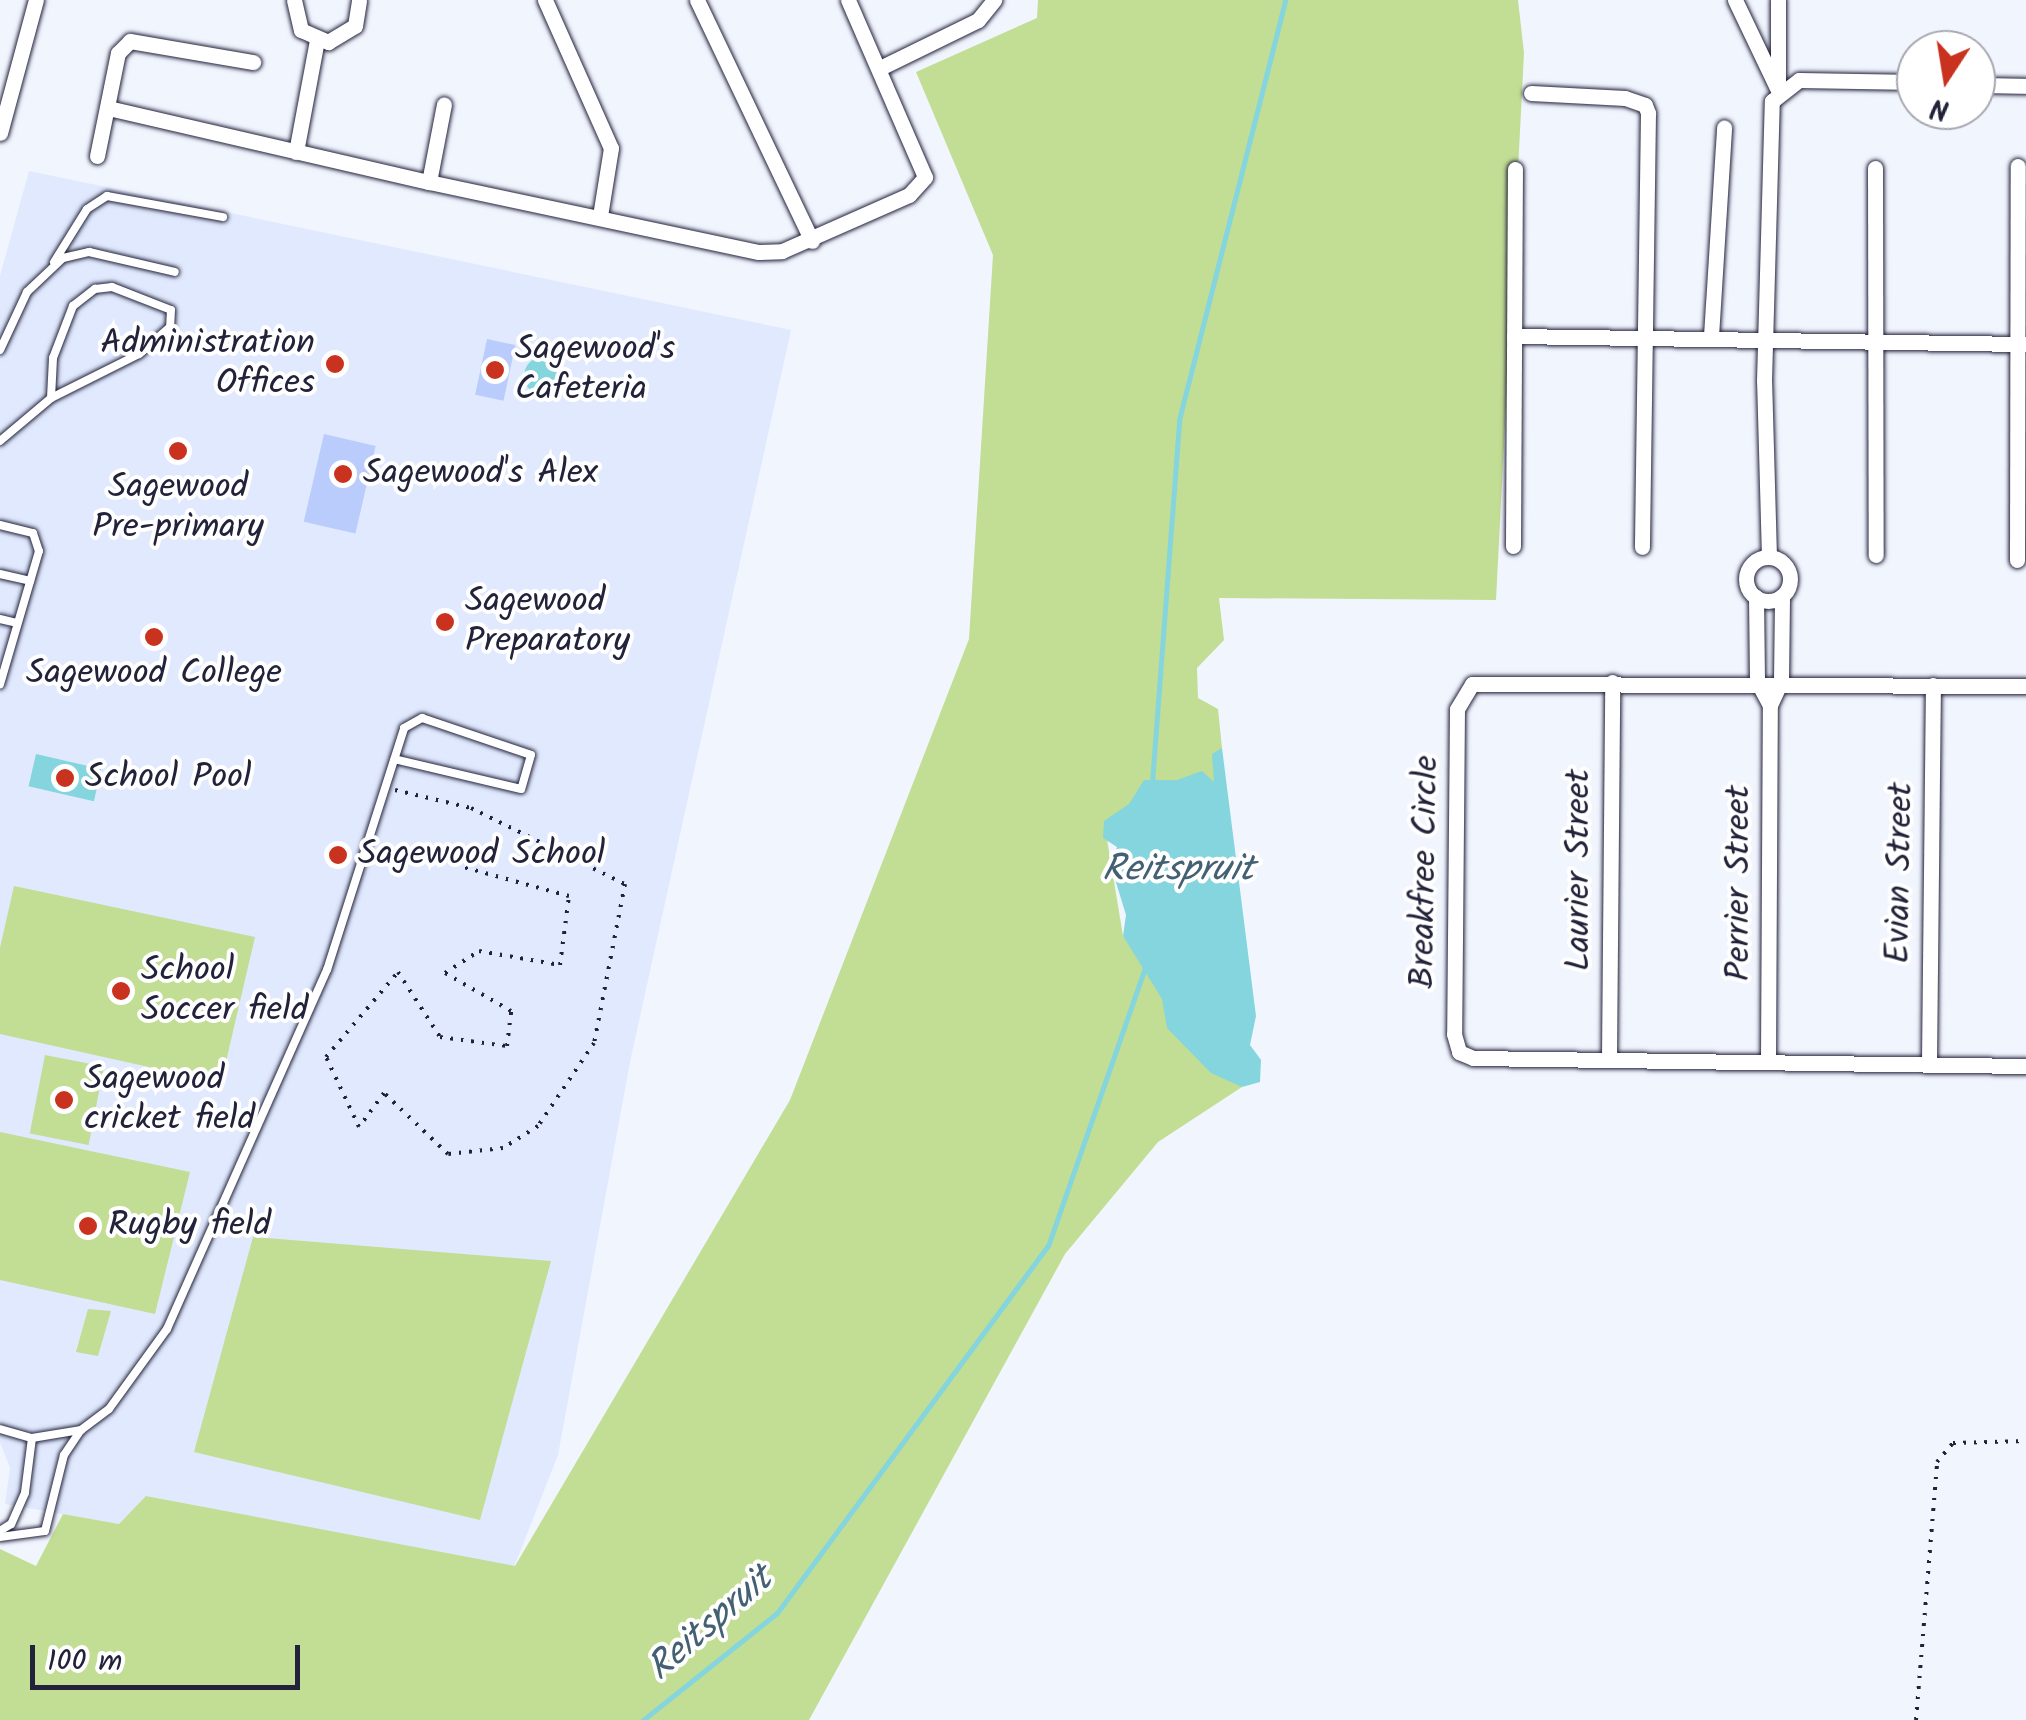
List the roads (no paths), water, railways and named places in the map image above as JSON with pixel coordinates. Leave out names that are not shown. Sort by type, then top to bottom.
[{"type":"street","points":[[0,133],[36,0]]},
{"type":"street","points":[[294,0],[296,22],[317,40]]},
{"type":"street","points":[[317,40],[348,34],[359,16],[359,0]]},
{"type":"street","points":[[545,0],[611,148],[600,216]]},
{"type":"street","points":[[697,0],[812,241]]},
{"type":"street","points":[[108,108],[759,252],[812,241],[920,189],[926,177],[882,67],[848,0]]},
{"type":"street","points":[[882,67],[978,20],[994,0]]},
{"type":"street","points":[[1735,0],[1778,90]]},
{"type":"street","points":[[1768,557],[1765,338],[1770,120],[1778,90],[1778,0]]},
{"type":"street","points":[[296,152],[317,40]]},
{"type":"street","points":[[98,156],[118,53],[130,41],[253,62]]},
{"type":"street","points":[[1778,90],[1799,80],[1896,81]]},
{"type":"street","points":[[1996,85],[2026,86]]},
{"type":"street","points":[[1531,93],[1645,105],[1642,547]]},
{"type":"street","points":[[430,182],[444,104]]},
{"type":"street","points":[[1710,336],[1724,127]]},
{"type":"street","points":[[2016,560],[2021,343],[2018,166]]},
{"type":"street","points":[[1875,168],[1872,339],[1876,555]]},
{"type":"street","points":[[1513,546],[1515,169]]},
{"type":"street","points":[[1514,336],[2021,343]]},
{"type":"street","points":[[1768,557],[1788,569],[1790,584],[1782,596],[1756,597],[1748,572],[1768,557]]},
{"type":"street","name":"Perrier Street","points":[[1768,1061],[1770,705],[1780,681],[1782,596]]},
{"type":"street","name":"Perrier Street","points":[[1756,597],[1757,681],[1770,705]]},
{"type":"street","name":"Breakfree Circle","points":[[2026,686],[1484,681],[1462,692],[1454,1034],[1459,1052],[1473,1058],[2026,1066]]},
{"type":"street","name":"Laurier Street","points":[[1609,1057],[1612,682]]},
{"type":"street","name":"Evian Street","points":[[1929,1062],[1932,685]]},
{"type":"lane","points":[[0,350],[27,292],[54,262],[87,209],[107,196],[223,218]]},
{"type":"lane","points":[[54,262],[89,252],[175,272]]},
{"type":"lane","points":[[0,441],[51,398],[139,354],[170,328],[171,310],[127,291],[95,290],[67,316],[54,358],[51,398]]},
{"type":"lane","points":[[0,525],[39,540],[0,684]]},
{"type":"lane","points":[[0,574],[30,581]]},
{"type":"lane","points":[[0,619],[17,623]]},
{"type":"lane","points":[[0,1534],[44,1530],[64,1455],[81,1430],[109,1410],[166,1329],[327,970],[386,788],[394,759],[404,728],[422,718],[531,754],[521,789],[394,759]]},
{"type":"lane","points":[[0,1429],[32,1438],[81,1430]]},
{"type":"lane","points":[[0,1534],[11,1524],[24,1493],[32,1438]]},
{"type":"water","points":[[543,357],[556,363],[562,376],[556,389],[543,395],[530,389],[524,376],[530,363]]},
{"type":"water","name":"Reitspruit","points":[[1222,748],[1256,1016],[1250,1045],[1261,1060],[1260,1082],[1242,1087],[1211,1073],[1167,1028],[1162,999],[1123,936],[1126,915],[1111,866],[1117,847],[1103,838],[1104,821],[1129,804],[1144,780],[1177,780],[1202,771],[1214,782],[1212,754]]},
{"type":"water","name":"School Pool","points":[[36,754],[101,769],[94,801],[29,786]]},
{"type":"waterway","name":"Reitspruit","points":[[1152,782],[1179,420],[1285,0]]},
{"type":"waterway","name":"Reitspruit","points":[[643,1720],[777,1613],[1048,1246],[1146,965]]},
{"type":"place","name":"Administration Offices","points":[[335,364]]},
{"type":"place","name":"Sagewood's Cafeteria","points":[[495,370]]},
{"type":"place","name":"Sagewood Pre-primary","points":[[178,451]]},
{"type":"place","name":"Sagewood's Alex","points":[[343,474]]},
{"type":"place","name":"Sagewood Preparatory","points":[[445,622]]},
{"type":"place","name":"Sagewood College","points":[[154,637]]},
{"type":"place","name":"School Pool","points":[[65,778]]},
{"type":"place","name":"Sagewood School","points":[[338,855]]},
{"type":"place","name":"School Soccer field","points":[[121,991]]},
{"type":"place","name":"Sagewood cricket field","points":[[64,1100]]},
{"type":"place","name":"Rugby field","points":[[88,1226]]}]
